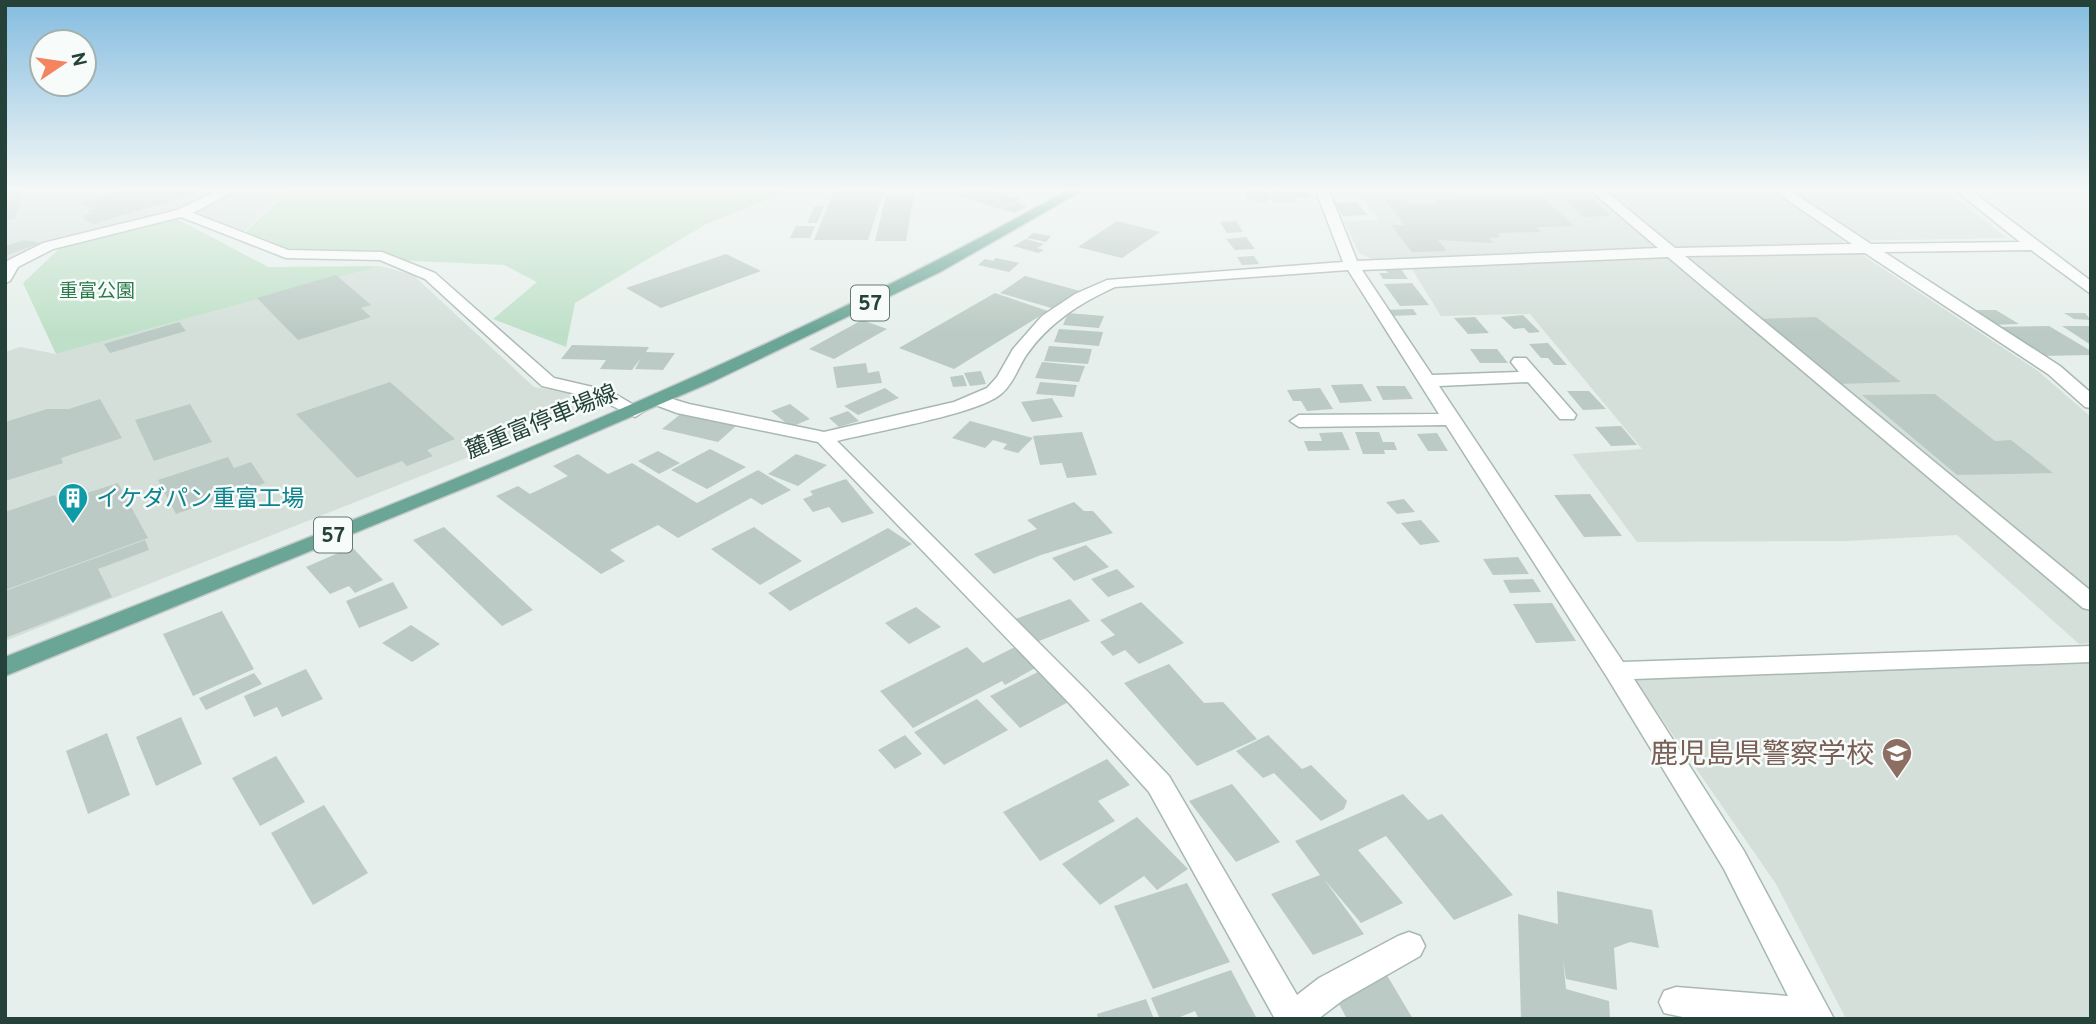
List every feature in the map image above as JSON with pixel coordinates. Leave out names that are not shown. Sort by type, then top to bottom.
[{"type":"main road","name":"麓重富停車場線","points":[[5,667],[635,411],[840,318],[947,264],[995,236]]},
{"type":"street","points":[[5,278],[12,264],[48,246],[89,236]]},
{"type":"street","points":[[240,236],[286,254],[382,256],[430,276],[548,382],[604,395],[635,411]]},
{"type":"street","points":[[1340,236],[1351,264],[1449,419],[1616,671],[1734,860],[1816,1016]]},
{"type":"street","points":[[1651,236],[2091,603]]},
{"type":"street","points":[[1848,236],[2054,370],[2091,403]]},
{"type":"street","points":[[2022,236],[2091,289]]},
{"type":"street","points":[[659,400],[684,409],[824,438],[960,406],[993,392],[1005,379],[1019,354],[1048,319],[1081,297],[1112,283],[1351,264],[1866,248],[2035,246]]},
{"type":"street","points":[[1425,381],[1525,370],[1567,415]]},
{"type":"street","points":[[1299,421],[1449,419]]},
{"type":"street","points":[[824,438],[1079,698],[1159,784],[1293,1018],[1331,989],[1409,946]]},
{"type":"street","points":[[1616,671],[2091,654]]},
{"type":"street","points":[[1676,1002],[1816,1016]]},
{"type":"shaded area","points":[[5,236],[79,236],[45,244],[5,263]]},
{"type":"shaded area","points":[[1351,236],[2004,236],[2007,238],[1841,241],[2038,371],[2091,417],[2091,643],[2079,644],[1957,535],[1846,541],[1637,542],[1572,454],[1642,449],[1530,314],[1441,316],[1405,258],[1372,259],[1359,253]]},
{"type":"shaded area","name":"イケダパン重富工場","points":[[381,266],[413,275],[534,387],[594,398],[590,409],[5,641],[5,352],[20,347],[56,354]]},
{"type":"shaded area","name":"鹿児島県警察学校","points":[[2091,661],[2091,1019],[1846,1019],[1776,884],[1632,676]]},
{"type":"green space","name":"重富公園","points":[[107,236],[209,236],[268,267],[381,266],[56,354],[23,283],[61,247]]},
{"type":"green space","points":[[241,236],[686,236],[575,303],[566,347],[493,319],[537,282],[504,265],[326,257],[239,238]]},
{"type":"building","points":[[791,236],[811,236],[810,238],[790,238]]},
{"type":"building","points":[[816,236],[869,236],[868,240],[814,240]]},
{"type":"building","points":[[876,236],[907,236],[906,241],[875,241]]},
{"type":"building","points":[[1030,236],[1051,236],[1046,242],[1027,238]]},
{"type":"building","points":[[1095,236],[1154,236],[1122,258],[1078,247]]},
{"type":"building","points":[[1399,236],[1501,237],[1489,238],[1493,243],[1438,240],[1447,251],[1412,252]]},
{"type":"building","points":[[1246,237],[1255,249],[1235,250],[1226,239]]},
{"type":"building","points":[[1026,239],[1044,244],[1037,248],[1044,250],[1038,253],[1013,246]]},
{"type":"building","points":[[25,240],[40,243],[5,256],[5,246]]},
{"type":"building","points":[[726,254],[761,271],[661,308],[626,288]]},
{"type":"building","points":[[1254,256],[1259,264],[1242,265],[1237,257]]},
{"type":"building","points":[[996,258],[1019,263],[1009,272],[978,265],[985,259],[993,261]]},
{"type":"building","points":[[1385,269],[1401,269],[1408,279],[1383,279],[1379,273],[1388,273]]},
{"type":"building","points":[[336,275],[371,305],[361,308],[371,317],[298,340],[257,298]]},
{"type":"building","points":[[1025,276],[1080,291],[1055,309],[1000,293]]},
{"type":"building","points":[[1412,283],[1429,305],[1400,306],[1384,284]]},
{"type":"building","points":[[995,293],[1048,311],[954,369],[899,348]]},
{"type":"building","points":[[1413,309],[1417,315],[1388,316],[1383,310]]},
{"type":"building","points":[[1968,310],[1996,310],[2019,324],[1990,325]]},
{"type":"building","points":[[1068,313],[1104,316],[1099,328],[1063,325]]},
{"type":"building","points":[[2064,313],[2085,313],[2091,320],[2074,319]]},
{"type":"building","points":[[1523,315],[1540,332],[1529,333],[1524,328],[1514,329],[1501,317]]},
{"type":"building","points":[[1475,317],[1489,333],[1468,334],[1454,318]]},
{"type":"building","points":[[1816,317],[1901,382],[1839,384],[1759,319]]},
{"type":"building","points":[[862,320],[887,329],[834,359],[809,349]]},
{"type":"building","points":[[179,322],[186,331],[110,353],[104,344]]},
{"type":"building","points":[[2049,326],[2091,351],[2091,355],[2039,356],[1994,327]]},
{"type":"building","points":[[2062,326],[2091,326],[2091,345]]},
{"type":"building","points":[[1059,329],[1103,332],[1099,346],[1054,342]]},
{"type":"building","points":[[1548,343],[1567,365],[1554,365],[1548,358],[1541,358],[1529,344]]},
{"type":"building","points":[[572,345],[649,347],[646,352],[675,353],[663,370],[635,369],[641,358],[632,370],[600,369],[606,360],[561,359]]},
{"type":"building","points":[[1049,346],[1092,349],[1088,364],[1044,361]]},
{"type":"building","points":[[1470,349],[1497,349],[1508,363],[1480,363]]},
{"type":"building","points":[[1042,362],[1085,366],[1079,382],[1035,378]]},
{"type":"building","points":[[866,363],[868,373],[879,371],[882,383],[837,388],[833,367]]},
{"type":"building","points":[[981,371],[986,384],[970,386],[964,373]]},
{"type":"building","points":[[963,375],[967,386],[953,387],[950,377]]},
{"type":"building","points":[[390,382],[455,439],[427,450],[433,456],[407,466],[402,461],[357,478],[296,414]]},
{"type":"building","points":[[1040,382],[1077,385],[1074,397],[1036,394]]},
{"type":"building","points":[[1362,384],[1372,401],[1340,403],[1331,385]]},
{"type":"building","points":[[1376,386],[1405,386],[1413,399],[1383,400]]},
{"type":"building","points":[[885,388],[899,398],[858,415],[844,406]]},
{"type":"building","points":[[1320,388],[1333,409],[1307,411],[1301,401],[1293,401],[1287,390]]},
{"type":"building","points":[[1567,391],[1589,391],[1606,409],[1583,410]]},
{"type":"building","points":[[1935,394],[1995,441],[2011,440],[2053,473],[1957,475],[1862,395]]},
{"type":"building","points":[[1052,398],[1063,417],[1032,422],[1021,402]]},
{"type":"building","name":"イケダパン重富工場","points":[[100,399],[122,438],[61,458],[63,463],[5,481],[5,422],[47,409],[69,409]]},
{"type":"building","points":[[190,404],[212,442],[154,461],[135,420]]},
{"type":"building","points":[[790,404],[810,419],[791,427],[771,411]]},
{"type":"building","points":[[848,411],[859,421],[839,427],[829,418]]},
{"type":"building","points":[[682,413],[736,426],[718,442],[662,429]]},
{"type":"building","points":[[970,421],[1033,438],[1018,453],[1003,449],[1007,444],[993,440],[985,448],[952,438]]},
{"type":"building","points":[[1621,426],[1637,445],[1611,446],[1595,427]]},
{"type":"building","points":[[1082,432],[1097,475],[1067,478],[1062,463],[1040,465],[1033,436]]},
{"type":"building","points":[[1342,432],[1350,450],[1308,451],[1304,441],[1322,441],[1319,433]]},
{"type":"building","points":[[1355,432],[1379,432],[1383,442],[1394,442],[1397,450],[1384,450],[1385,454],[1363,454]]},
{"type":"building","points":[[1437,433],[1448,451],[1428,451],[1417,434]]},
{"type":"building","points":[[710,449],[746,467],[707,489],[671,470]]},
{"type":"building","points":[[658,451],[680,463],[659,474],[638,461]]},
{"type":"building","points":[[578,454],[608,474],[632,463],[697,503],[758,470],[791,490],[762,505],[751,498],[678,538],[658,525],[610,550],[625,561],[601,574],[496,496],[518,486],[530,494],[568,476],[553,466]]},
{"type":"building","points":[[796,454],[827,465],[798,486],[768,474]]},
{"type":"building","points":[[228,457],[234,468],[251,462],[265,483],[176,514],[158,480]]},
{"type":"building","points":[[846,479],[874,513],[842,523],[829,507],[813,512],[803,499],[813,495],[810,491]]},
{"type":"building","name":"イケダパン重富工場","points":[[118,483],[148,538],[5,590],[5,512],[55,495],[59,502]]},
{"type":"building","points":[[1590,494],[1622,536],[1584,537],[1554,495]]},
{"type":"building","points":[[1404,499],[1415,512],[1397,514],[1386,502]]},
{"type":"building","points":[[1074,502],[1084,511],[1093,511],[1113,533],[1041,555],[994,574],[974,554],[1037,529],[1027,520]]},
{"type":"building","points":[[1421,520],[1440,542],[1420,545],[1401,523]]},
{"type":"building","points":[[444,527],[533,610],[502,626],[413,540]]},
{"type":"building","points":[[754,527],[802,561],[760,585],[711,549]]},
{"type":"building","points":[[888,528],[912,544],[790,611],[768,593]]},
{"type":"building","points":[[145,540],[149,550],[98,569],[112,597],[5,638],[5,591]]},
{"type":"building","points":[[1086,545],[1109,567],[1074,581],[1052,558]]},
{"type":"building","points":[[352,547],[383,580],[355,593],[349,586],[330,594],[306,567]]},
{"type":"building","points":[[1518,557],[1529,574],[1493,575],[1483,559]]},
{"type":"building","points":[[1117,569],[1135,587],[1108,597],[1091,579]]},
{"type":"building","points":[[1533,579],[1541,592],[1510,593],[1503,580]]},
{"type":"building","points":[[393,582],[408,608],[359,628],[346,601]]},
{"type":"building","points":[[1070,599],[1090,621],[1034,643],[1015,619]]},
{"type":"building","points":[[1141,602],[1184,643],[1139,664],[1125,650],[1113,656],[1100,642],[1115,635],[1100,620]]},
{"type":"building","points":[[1552,603],[1576,641],[1536,643],[1513,604]]},
{"type":"building","points":[[916,607],[941,627],[909,644],[885,623]]},
{"type":"building","points":[[222,611],[254,669],[193,696],[163,634]]},
{"type":"building","points":[[411,625],[440,644],[412,662],[382,643]]},
{"type":"building","points":[[967,647],[983,663],[1015,647],[1037,667],[1005,685],[1002,681],[913,728],[880,691]]},
{"type":"building","points":[[1169,664],[1204,703],[1223,702],[1257,739],[1197,766],[1124,683]]},
{"type":"building","points":[[306,669],[323,699],[282,717],[277,707],[254,717],[244,696]]},
{"type":"building","points":[[1040,671],[1072,700],[1020,728],[990,696]]},
{"type":"building","points":[[254,673],[262,684],[206,710],[199,698]]},
{"type":"building","points":[[977,699],[1008,730],[944,765],[914,732]]},
{"type":"building","points":[[181,717],[202,764],[156,786],[136,737]]},
{"type":"building","points":[[107,733],[130,795],[88,814],[66,751]]},
{"type":"building","points":[[905,735],[922,754],[895,769],[878,750]]},
{"type":"building","points":[[1268,735],[1302,769],[1311,765],[1347,801],[1344,809],[1321,821],[1274,773],[1263,778],[1236,751]]},
{"type":"building","points":[[276,756],[305,802],[260,826],[232,778]]},
{"type":"building","points":[[1107,759],[1130,785],[1098,801],[1115,821],[1040,861],[1003,812]]},
{"type":"building","points":[[1232,784],[1280,842],[1236,862],[1189,801]]},
{"type":"building","points":[[1403,794],[1428,820],[1442,814],[1513,895],[1454,920],[1386,836],[1358,850],[1403,903],[1361,923],[1324,879],[1364,934],[1313,955],[1271,894],[1320,875],[1295,841]]},
{"type":"building","points":[[324,805],[368,873],[313,905],[271,833]]},
{"type":"building","points":[[1137,817],[1188,869],[1157,890],[1144,876],[1100,905],[1062,864]]},
{"type":"building","points":[[1187,883],[1230,962],[1153,989],[1114,906]]},
{"type":"building","points":[[1557,891],[1652,910],[1659,948],[1630,942],[1614,948],[1617,990],[1566,979],[1563,960],[1566,989],[1609,1001],[1610,1019],[1521,1019],[1518,914],[1558,924]]},
{"type":"building","points":[[1231,970],[1257,1019],[1199,1019],[1195,1011],[1175,1019],[1160,1019],[1151,998]]},
{"type":"building","points":[[1385,972],[1413,1019],[1347,1019],[1331,989]]},
{"type":"building","points":[[1146,999],[1154,1019],[1098,1019],[1097,1014]]},
{"type":"place","name":"イケダパン重富工場","points":[[73,525]]},
{"type":"place","name":"鹿児島県警察学校","points":[[1897,780]]}]
